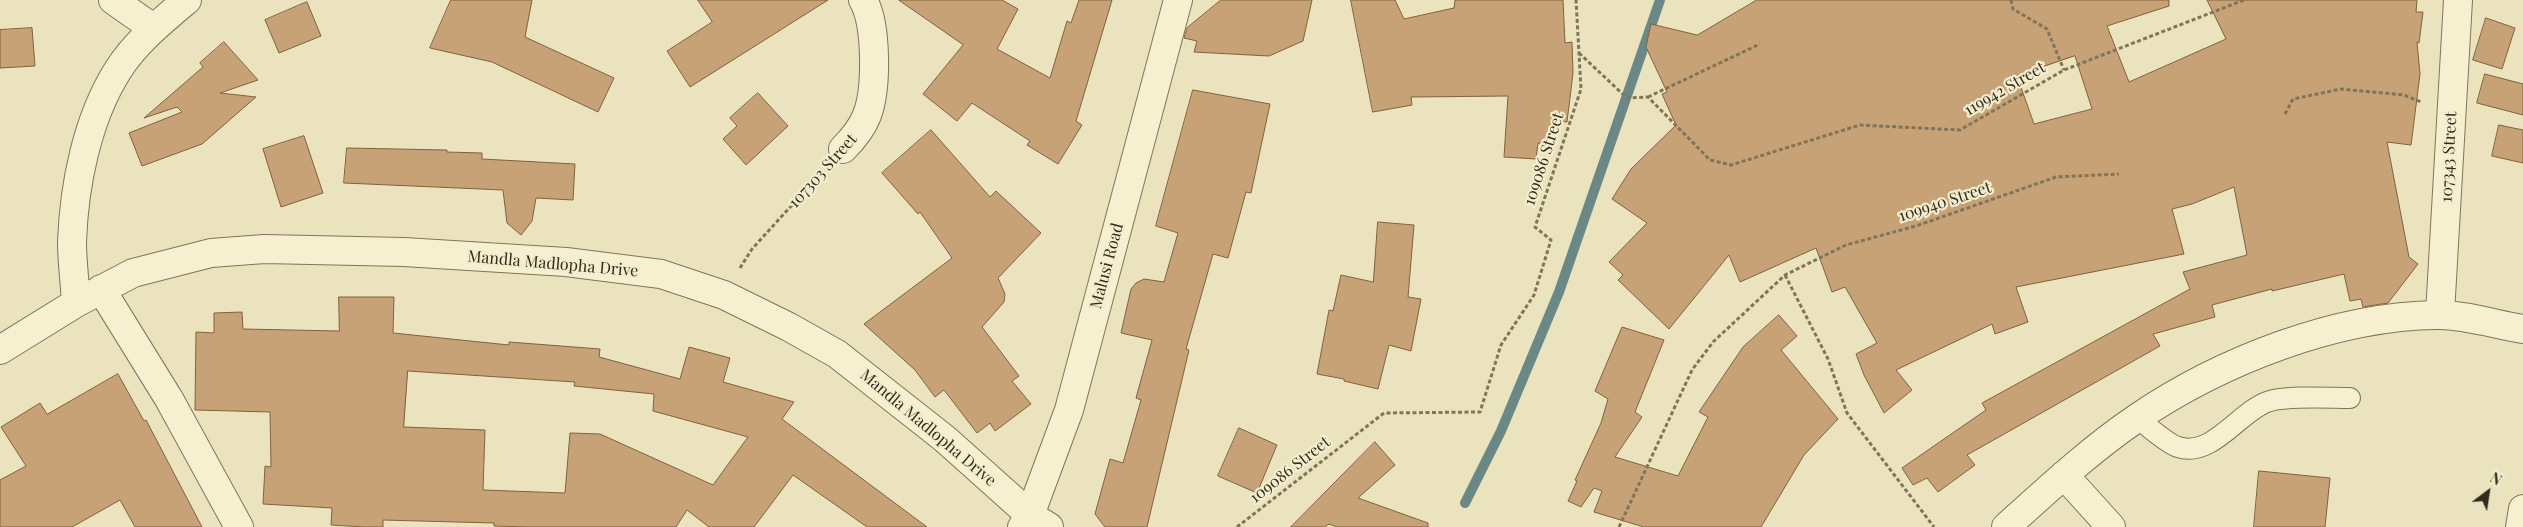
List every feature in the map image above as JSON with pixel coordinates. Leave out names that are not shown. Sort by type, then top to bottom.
[{"type":"street","points":[[113,0],[153,28]]},
{"type":"street","points":[[76,303],[72,242],[76,202],[94,121],[105,93],[119,69],[153,28],[188,0]]},
{"type":"street","name":"107303 Street","points":[[843,149],[863,124],[868,112],[872,83],[874,32],[863,0]]},
{"type":"street","name":"Malusi Road","points":[[1034,523],[1069,410],[1178,0]]},
{"type":"street","name":"107343 Street","points":[[2440,314],[2458,0]]},
{"type":"street","name":"Mandla Madlopha Drive","points":[[0,350],[76,303],[133,273],[211,253],[264,249],[404,252],[566,262],[661,274],[724,295],[789,327],[837,354],[945,439],[1034,523]]},
{"type":"street","points":[[101,289],[172,405],[239,527]]},
{"type":"street","points":[[2006,527],[2064,475],[2138,418],[2202,381],[2256,356],[2346,324],[2394,317],[2440,314],[2523,329]]},
{"type":"street","points":[[2064,475],[2110,527]]},
{"type":"street","points":[[2520,527],[2523,509]]},
{"type":"lane","points":[[2138,418],[2176,447],[2194,449],[2212,441],[2252,410],[2268,402],[2350,398]]},
{"type":"path","name":"109086 Street","points":[[1237,527],[1384,413],[1480,412],[1502,344],[1534,295],[1551,240],[1535,227],[1580,89],[1576,0]]},
{"type":"path","points":[[2011,0],[2013,9],[2047,29],[2064,70]]},
{"type":"path","name":"119942 Street","points":[[1648,97],[1710,160],[1731,165],[1860,125],[1960,130],[2064,70],[2244,0]]},
{"type":"path","points":[[1579,53],[1627,98],[1648,97],[1760,44]]},
{"type":"path","points":[[2285,114],[2293,99],[2341,89],[2404,95],[2451,116]]},
{"type":"path","name":"107303 Street","points":[[724,295],[752,249],[843,149]]},
{"type":"path","name":"109940 Street","points":[[1618,527],[1692,370],[1713,342],[1785,275],[1846,245],[1916,226],[2056,177],[2119,174]]},
{"type":"path","points":[[1785,275],[1828,359],[1847,413],[1934,527]]},
{"type":"building","points":[[451,0],[532,0],[525,37],[614,78],[598,112],[492,62],[430,48]]},
{"type":"building","points":[[698,0],[828,0],[690,87],[667,51],[712,22]]},
{"type":"building","points":[[899,0],[1002,0],[1018,9],[997,49],[1050,78],[1067,21],[1071,23],[1079,0],[1112,0],[1076,121],[1082,125],[1058,164],[1027,145],[1030,141],[972,103],[957,121],[923,94],[963,45]]},
{"type":"building","points":[[1221,0],[1312,0],[1303,41],[1269,56],[1194,52],[1197,41],[1184,38],[1187,28]]},
{"type":"building","points":[[1351,0],[1395,0],[1404,19],[1454,8],[1455,0],[1563,0],[1565,43],[1572,42],[1573,73],[1567,122],[1557,121],[1555,145],[1538,143],[1536,159],[1504,157],[1508,96],[1411,97],[1412,105],[1373,112]]},
{"type":"building","points":[[1757,0],[2169,0],[2169,6],[2107,26],[2129,82],[2226,39],[2207,0],[2417,0],[2416,12],[2423,12],[2419,43],[2417,42],[2420,74],[2411,145],[2387,142],[2409,257],[2418,264],[2388,303],[2363,307],[2361,299],[2350,301],[2344,274],[2272,291],[2272,289],[2212,305],[2215,317],[2153,334],[2160,346],[1967,455],[1975,465],[1938,492],[1927,478],[1913,485],[1902,468],[1986,410],[1982,403],[2190,289],[2183,272],[2247,255],[2234,187],[2192,204],[2172,209],[2184,254],[2016,287],[2028,322],[1995,334],[1992,324],[1896,370],[1912,390],[1884,413],[1864,375],[1856,354],[1877,343],[1845,287],[1832,292],[1816,248],[1740,282],[1729,255],[1669,329],[1618,280],[1623,275],[1609,262],[1647,223],[1612,199],[1631,169],[1676,125],[1662,94],[1667,92],[1646,47],[1651,24],[1697,35]],"holes":[[[2075,56],[2092,109],[2034,124],[2017,76]]]},
{"type":"building","points":[[307,2],[321,36],[279,53],[265,20]]},
{"type":"building","points":[[2486,18],[2515,28],[2502,69],[2473,60]]},
{"type":"building","points":[[32,28],[35,66],[0,68],[0,30]]},
{"type":"building","points":[[224,42],[258,80],[220,93],[256,97],[202,144],[142,166],[129,133],[182,112],[177,107],[144,118],[203,67],[200,63]]},
{"type":"building","points":[[2485,74],[2523,84],[2523,115],[2477,103]]},
{"type":"building","points":[[1193,90],[1270,104],[1251,193],[1246,192],[1228,258],[1213,254],[1186,349],[1189,350],[1147,527],[1105,527],[1095,514],[1110,459],[1123,463],[1141,400],[1136,398],[1152,340],[1121,333],[1131,289],[1136,283],[1144,279],[1164,282],[1178,233],[1156,226]]},
{"type":"building","points":[[758,93],[788,126],[746,165],[723,139],[737,126],[730,118]]},
{"type":"building","points":[[2499,125],[2523,130],[2523,163],[2492,156]]},
{"type":"building","points":[[931,130],[990,197],[996,191],[1041,233],[998,278],[1005,294],[1004,302],[982,327],[1019,376],[1012,381],[1031,404],[995,431],[990,423],[977,433],[944,390],[935,397],[915,370],[864,324],[952,258],[920,212],[918,214],[882,173]]},
{"type":"building","points":[[304,136],[323,193],[281,207],[263,149]]},
{"type":"building","points":[[347,148],[447,150],[447,152],[482,153],[482,159],[575,164],[573,200],[536,198],[532,221],[521,235],[507,223],[503,190],[344,183]]},
{"type":"building","points":[[1378,222],[1414,225],[1408,297],[1421,299],[1411,351],[1389,345],[1378,389],[1344,381],[1344,379],[1317,374],[1329,310],[1333,311],[1341,275],[1373,282]]},
{"type":"building","points":[[339,297],[394,297],[393,333],[509,345],[509,342],[600,349],[599,357],[680,379],[689,347],[730,358],[723,382],[794,402],[782,419],[927,527],[867,527],[793,475],[754,527],[709,527],[687,510],[676,527],[530,527],[494,526],[494,523],[383,520],[383,527],[364,527],[331,525],[332,508],[263,504],[265,466],[271,467],[270,412],[195,410],[196,332],[214,333],[214,313],[242,312],[243,329],[339,331]],"holes":[[[408,371],[575,382],[574,386],[654,394],[653,411],[748,437],[713,485],[600,434],[570,433],[565,493],[483,490],[485,430],[404,427]]]},
{"type":"building","points":[[1779,315],[1797,336],[1781,350],[1838,419],[1804,455],[1761,527],[1644,527],[1594,512],[1602,491],[1594,488],[1581,507],[1568,501],[1577,481],[1575,480],[1601,423],[1608,399],[1595,391],[1622,327],[1664,340],[1635,412],[1642,417],[1615,457],[1678,476],[1708,417],[1699,412],[1743,347]]},
{"type":"building","points":[[118,374],[144,421],[146,420],[202,527],[135,527],[120,500],[72,527],[0,527],[0,480],[26,466],[1,427],[40,403],[47,414]]},
{"type":"building","points":[[1239,428],[1277,445],[1257,493],[1218,476]]},
{"type":"building","points":[[1375,442],[1395,465],[1358,498],[1428,523],[1428,527],[1337,527],[1329,524],[1325,527],[1291,527]]},
{"type":"building","points":[[2259,471],[2330,478],[2325,527],[2254,527]]},
{"type":"waterway","points":[[1465,503],[1501,431],[1559,292],[1660,0]]}]
